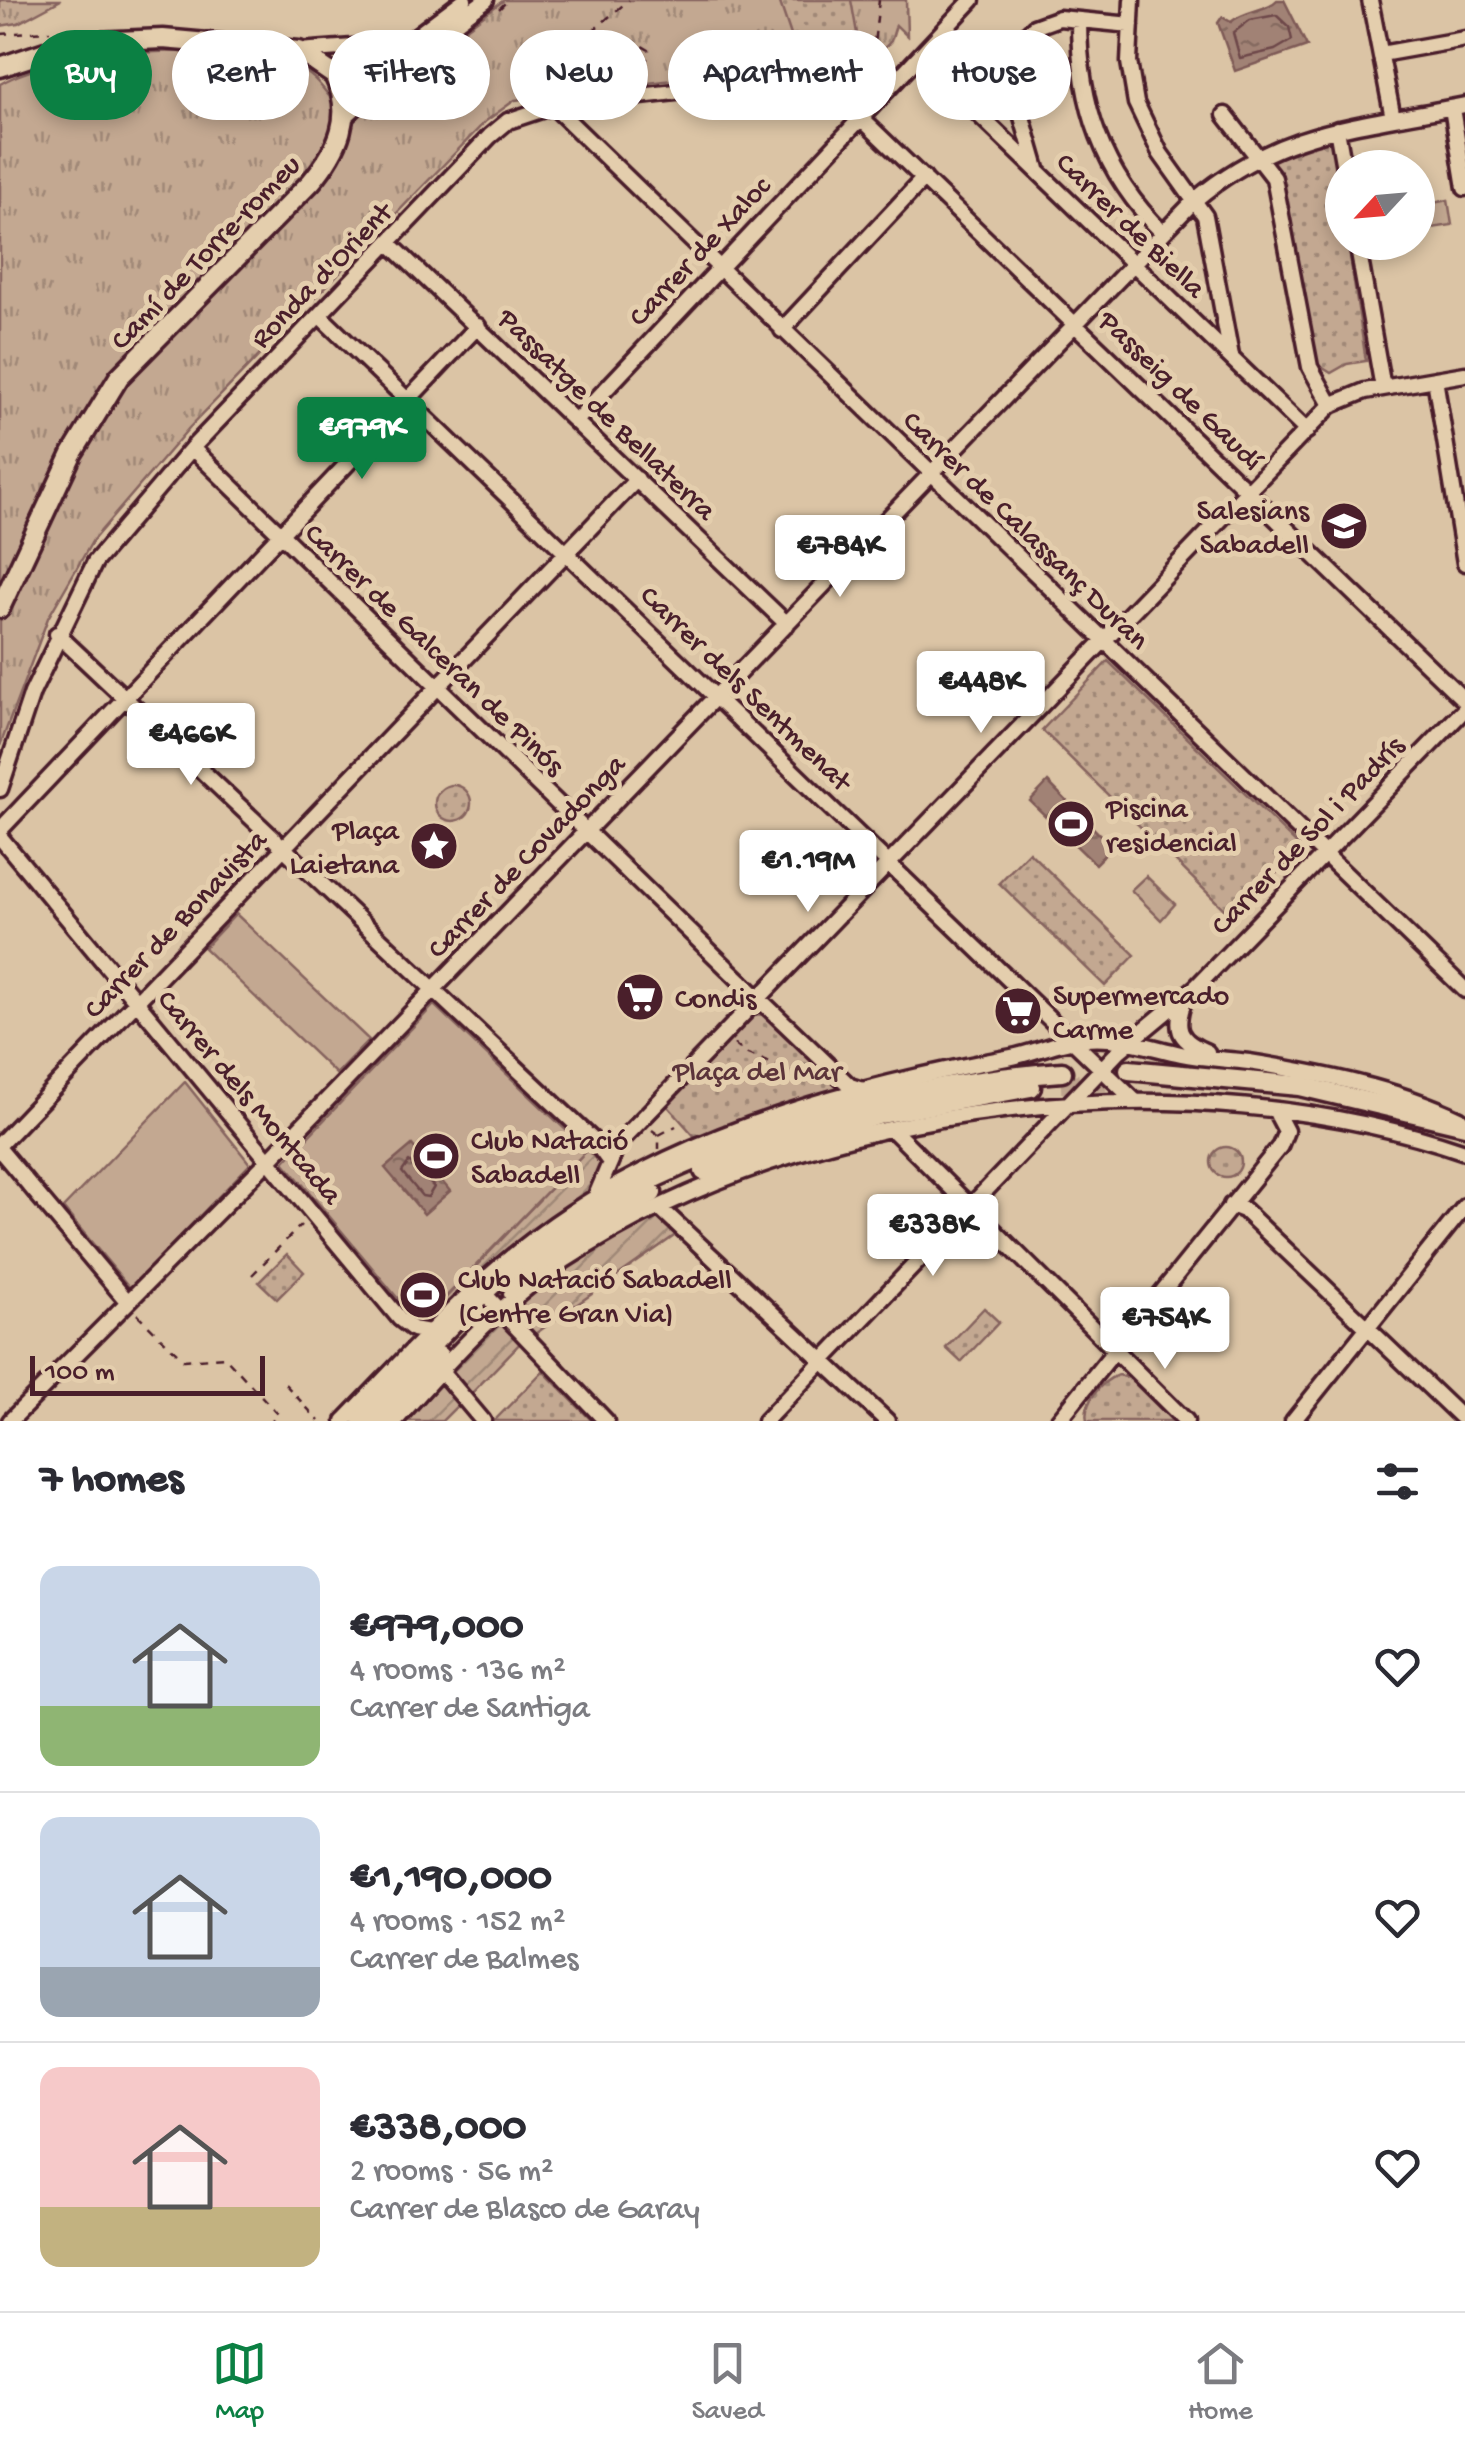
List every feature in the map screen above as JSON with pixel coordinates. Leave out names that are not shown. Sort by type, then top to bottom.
[{"type":"street","points":[[420,30],[464,0]]},
{"type":"street","points":[[444,30],[486,0]]},
{"type":"street","points":[[1132,0],[1129,62],[1141,118],[1205,216],[1232,357]]},
{"type":"street","points":[[1374,1],[1393,118]]},
{"type":"street","name":"Carrer de Xaloc","points":[[941,30],[963,3]]},
{"type":"street","points":[[1030,30],[1059,18],[1131,25]]},
{"type":"street","points":[[1079,20],[1083,86],[1097,140],[1128,194],[1163,233]]},
{"type":"street","points":[[1381,54],[1465,39]]},
{"type":"street","points":[[0,67],[51,46],[95,40],[172,41]]},
{"type":"street","name":"Carrer de Xaloc","points":[[896,79],[916,60]]},
{"type":"street","points":[[1458,106],[1465,188]]},
{"type":"street","name":"Carrer de Covadonga","points":[[10,1421],[434,990],[1195,200],[1223,176],[1302,136],[1458,106]]},
{"type":"street","points":[[1225,114],[1274,178],[1310,367],[1332,405]]},
{"type":"street","name":"Camí de Torre-romeu","points":[[0,608],[72,454],[120,377],[311,182],[338,142],[344,120]]},
{"type":"street","name":"Ronda d'Orient","points":[[1,786],[57,634],[95,562],[192,448],[490,136],[511,120]]},
{"type":"street","name":"Carrer de Calassanç Duran","points":[[566,120],[1465,990]]},
{"type":"street","name":"Carrer de Xaloc","points":[[576,421],[857,120]]},
{"type":"street","name":"Passeig de Gaudí","points":[[863,120],[1465,705]]},
{"type":"street","name":"Carrer de Biella","points":[[985,120],[1307,431]]},
{"type":"street","points":[[1023,120],[1037,170]]},
{"type":"street","points":[[1338,130],[1341,150]]},
{"type":"street","points":[[782,330],[924,178]]},
{"type":"street","name":"Passatge de Bellaterra","points":[[390,243],[787,624]]},
{"type":"street","points":[[1360,260],[1382,388]]},
{"type":"street","name":"Carrer dels Sentmenat","points":[[319,314],[1072,1040],[1107,1066],[1134,1101]]},
{"type":"street","points":[[0,834],[478,326]]},
{"type":"street","points":[[594,1199],[618,1144],[1332,405],[1382,388],[1465,374]]},
{"type":"street","points":[[1435,379],[1465,563]]},
{"type":"street","name":"Carrer de Galceran de Pinós","points":[[192,448],[758,998],[862,1090]]},
{"type":"street","name":"Carrer de Bonavista","points":[[0,1147],[636,479]]},
{"type":"street","points":[[57,634],[596,1143],[609,1162]]},
{"type":"street","name":"Carrer de Sol i Padrís","points":[[765,1421],[1130,1042],[1185,998],[1465,705]]},
{"type":"street","points":[[1,786],[8,797],[24,807]]},
{"type":"street","name":"Carrer dels Montcada","points":[[0,834],[400,1319],[427,1340]]},
{"type":"street","points":[[1185,998],[1176,1024],[1184,1041],[1227,1059]]},
{"type":"street","points":[[395,1421],[441,1370],[528,1244],[594,1199],[732,1132],[862,1090],[1031,1053],[1072,1040],[1130,1042],[1350,1083],[1432,1106],[1465,1123]]},
{"type":"street","points":[[1465,1123],[1300,1086],[1132,1076],[1312,1100],[1465,1138]]},
{"type":"street","points":[[344,1421],[427,1340],[488,1299],[533,1266],[662,1188],[764,1149],[924,1103],[1062,1078],[890,1098],[712,1155],[598,1208],[558,1233],[488,1299],[380,1421]]},
{"type":"street","points":[[533,1266],[715,1183],[892,1128],[1069,1105],[1134,1101],[1276,1112],[1373,1128],[1465,1152]]},
{"type":"street","points":[[1065,1419],[1284,1140],[1286,1131],[1276,1112]]},
{"type":"street","points":[[892,1128],[1114,1354],[1186,1421]]},
{"type":"street","points":[[0,1147],[127,1300]]},
{"type":"street","points":[[1231,1205],[1244,1210],[1464,1421]]},
{"type":"street","points":[[1293,1421],[1465,1206]]},
{"type":"street","points":[[659,1207],[887,1421]]},
{"type":"street","points":[[488,1299],[634,1219]]},
{"type":"street","points":[[488,1299],[606,1421]]},
{"type":"street","points":[[362,1421],[427,1340]]},
{"type":"street","points":[[441,1370],[483,1421]]},
{"type":"path","points":[[594,30],[629,0]]},
{"type":"path","points":[[876,30],[879,0]]},
{"type":"path","points":[[725,1036],[744,1052],[834,1087],[844,1078]]},
{"type":"path","points":[[644,1124],[659,1135]]},
{"type":"path","points":[[659,1135],[676,1126]]},
{"type":"path","points":[[659,1135],[660,1156],[670,1150]]},
{"type":"path","points":[[252,1275],[312,1213]]},
{"type":"path","points":[[127,1300],[184,1360],[225,1357],[278,1414],[272,1421]]},
{"type":"path","points":[[285,1384],[319,1421]]},
{"type":"green space","points":[[0,0],[61,0],[18,23],[0,26]]},
{"type":"green space","points":[[504,0],[906,0],[907,36],[896,25],[894,30],[668,30],[668,81],[648,83],[648,30],[510,30],[510,104],[490,118],[490,30],[464,30]]},
{"type":"green space","points":[[779,0],[851,0],[856,30],[789,30]]},
{"type":"green space","points":[[152,52],[172,52],[172,120],[309,120],[309,75],[329,96],[329,120],[487,120],[189,428],[93,540],[48,618],[0,746],[0,84],[30,71],[30,120],[152,120]]},
{"type":"green space","points":[[1333,138],[1335,150],[1325,150],[1325,260],[1351,260],[1366,361],[1347,364],[1331,373],[1315,363],[1267,163],[1288,150]]},
{"type":"green space","points":[[1448,200],[1452,225],[1435,228],[1435,203]]},
{"type":"green space","points":[[1108,661],[1301,848],[1233,918],[1042,730]]},
{"type":"green space","points":[[453,785],[466,790],[471,803],[466,816],[453,821],[440,816],[435,803],[440,790]]},
{"type":"green space","points":[[1029,852],[1135,955],[1105,986],[999,883]]},
{"type":"green space","points":[[1146,876],[1175,904],[1161,920],[1131,890]]},
{"type":"green space","points":[[236,914],[369,1040],[336,1074],[204,948]]},
{"type":"green space","name":"Club Natació Sabadell","points":[[434,1005],[587,1150],[434,1309],[422,1314],[405,1307],[284,1162]]},
{"type":"green space","name":"Plaça del Mar","points":[[749,1014],[766,1015],[840,1090],[697,1139],[666,1104]]},
{"type":"green space","points":[[185,1082],[250,1164],[130,1288],[63,1208]]},
{"type":"green space","points":[[1226,1147],[1236,1152],[1241,1162],[1236,1172],[1226,1177],[1216,1172],[1211,1162],[1216,1152]]},
{"type":"green space","points":[[587,1150],[604,1168],[594,1199],[445,1314],[438,1306]]},
{"type":"green space","points":[[657,1213],[677,1234],[532,1336],[508,1312],[553,1273]]},
{"type":"green space","points":[[287,1254],[304,1272],[277,1299],[259,1282]]},
{"type":"green space","points":[[984,1308],[999,1322],[961,1362],[946,1348]]},
{"type":"green space","points":[[499,1314],[524,1339],[467,1398],[444,1370]]},
{"type":"green space","points":[[543,1371],[592,1421],[494,1421]]},
{"type":"green space","points":[[1118,1375],[1129,1378],[1173,1421],[1087,1421],[1088,1407],[1095,1394]]},
{"type":"green space","points":[[440,1376],[462,1401],[442,1421],[398,1421]]},
{"type":"water","points":[[1284,0],[1307,46],[1235,71],[1218,23],[1222,17],[1231,22]]},
{"type":"water","name":"Piscina residencial","points":[[1048,782],[1112,847],[1095,864],[1030,801]]},
{"type":"water","points":[[412,1145],[450,1191],[424,1214],[385,1168]]},
{"type":"water","name":"Club Natació Sabadell (Centre Gran Via)","points":[[423,1280],[433,1284],[437,1294],[433,1304],[423,1308],[413,1304],[409,1294],[413,1284]]},
{"type":"tunnel","points":[[1061,1084],[1136,1081]]},
{"type":"place","name":"Salesians Sabadell","points":[[1344,526]]},
{"type":"place","name":"Piscina residencial","points":[[1071,824]]},
{"type":"place","name":"Plaça Laietana","points":[[434,846]]},
{"type":"place","name":"Condis","points":[[640,997]]},
{"type":"place","name":"Supermercado Carme","points":[[1018,1011]]},
{"type":"place","name":"Club Natació Sabadell","points":[[436,1156]]},
{"type":"place","name":"Club Natació Sabadell (Centre Gran Via)","points":[[423,1295]]}]
